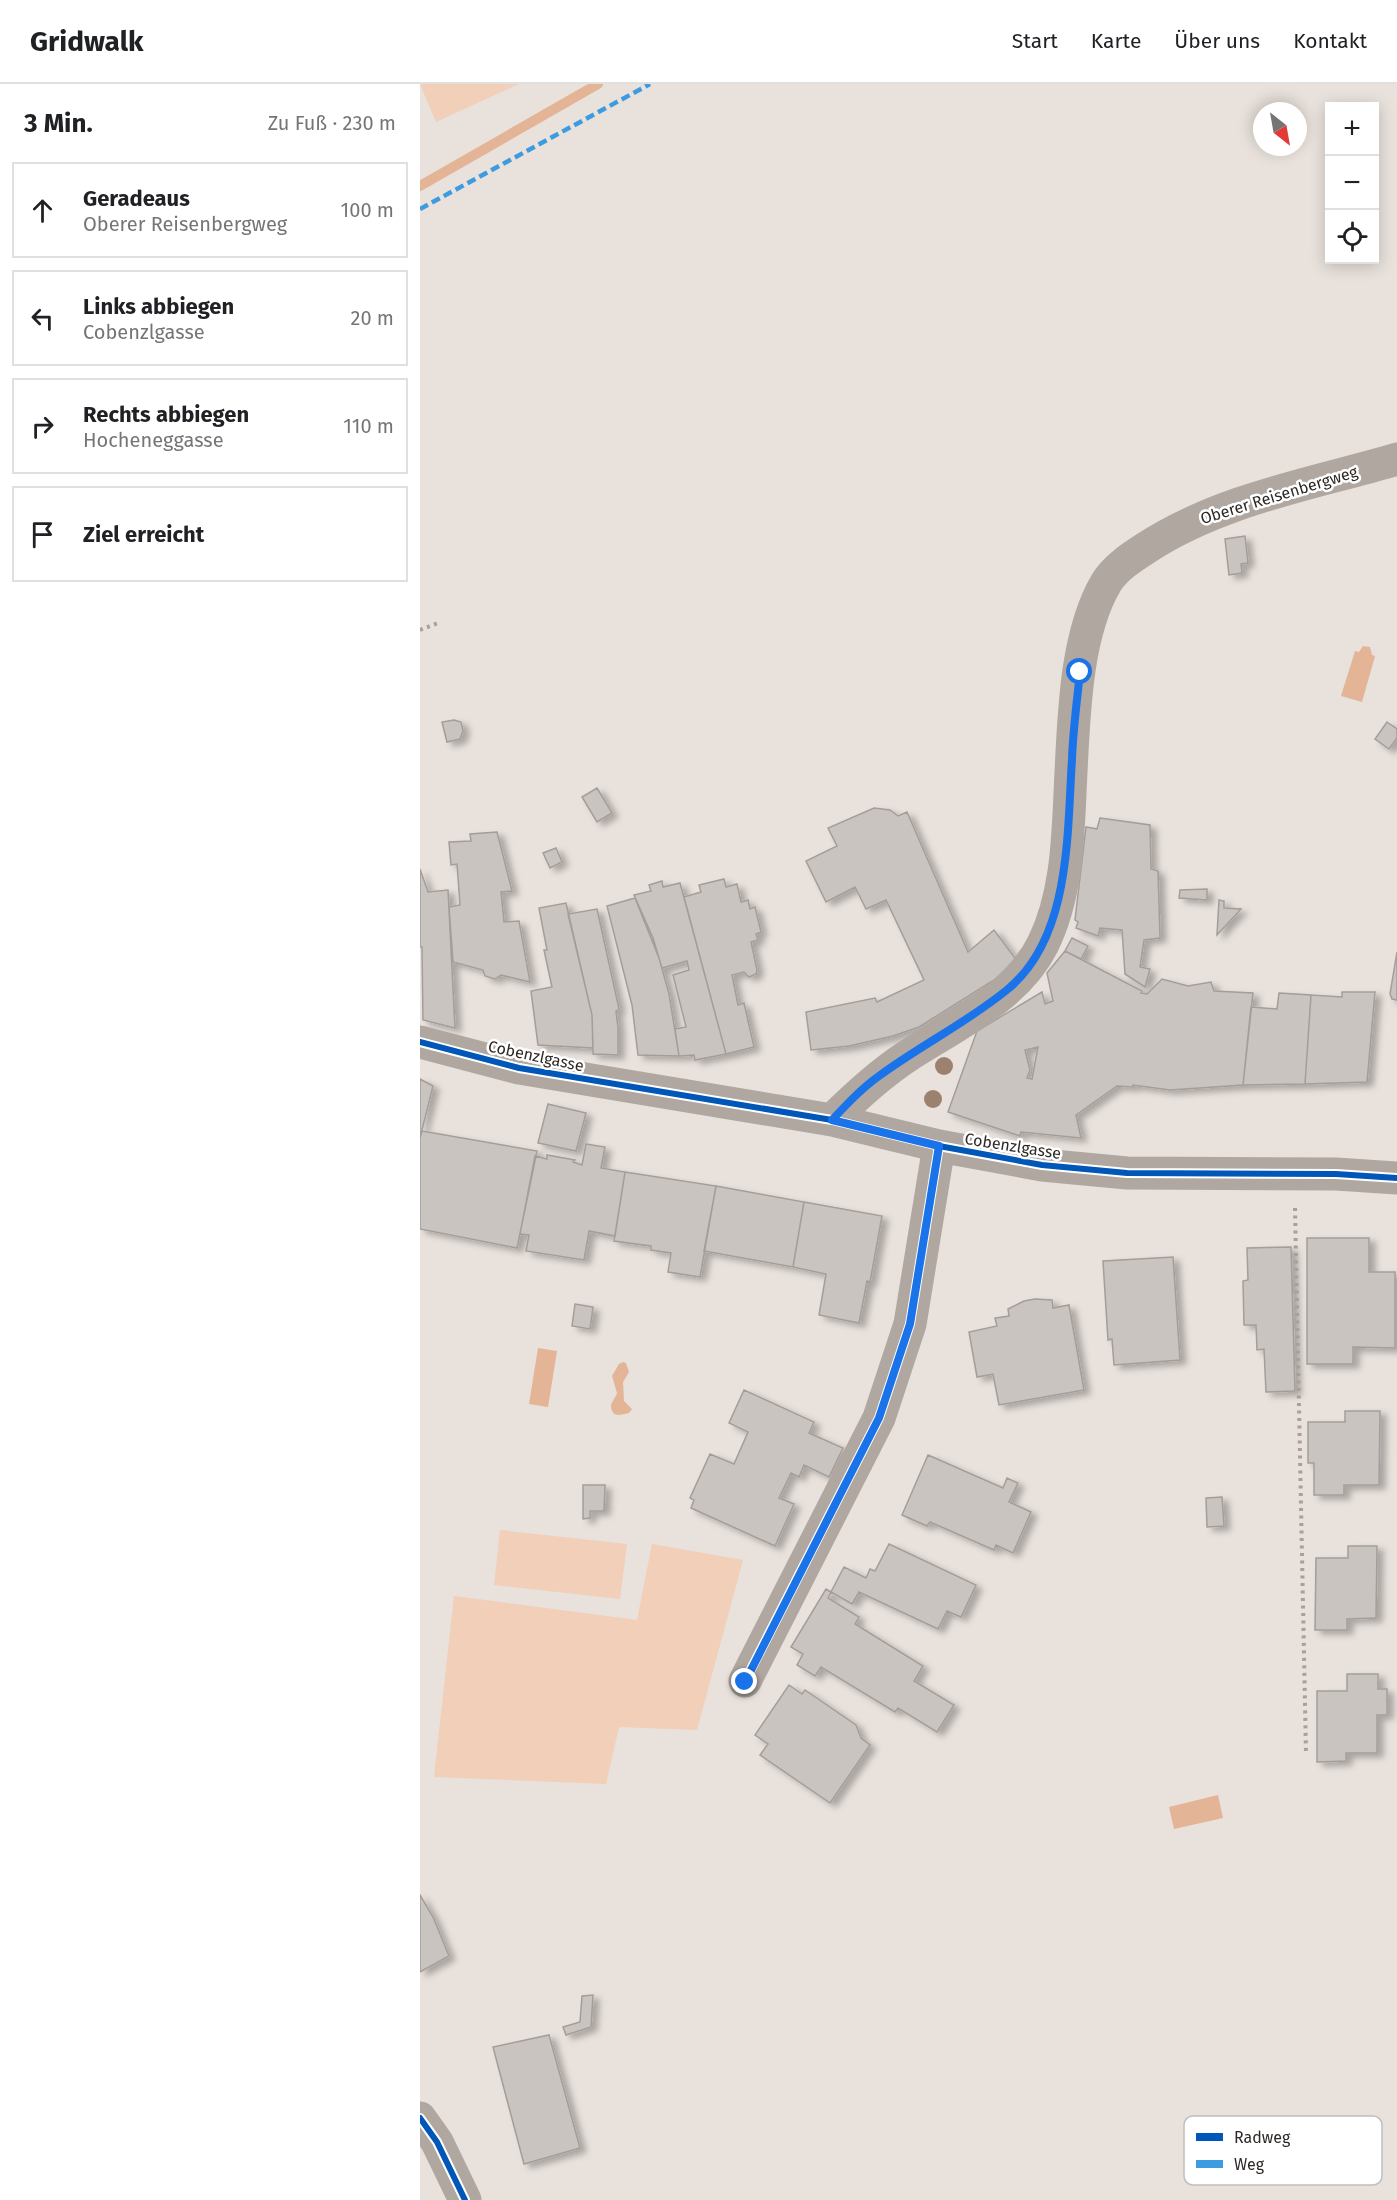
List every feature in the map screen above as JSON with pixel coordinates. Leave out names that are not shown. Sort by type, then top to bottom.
[{"type":"street","name":"Oberer Reisenbergweg","points":[[832,1120],[877,1077],[1010,988],[1030,966],[1044,943],[1063,878],[1084,637],[1107,581],[1128,559],[1198,518],[1228,507],[1397,459]]},
{"type":"street","name":"Cobenzlgasse","points":[[420,1042],[519,1068],[832,1120],[939,1146],[1084,1170],[1127,1173],[1336,1174],[1397,1178]]},
{"type":"street","points":[[745,1682],[879,1418],[910,1324],[939,1146]]},
{"type":"street","points":[[420,2118],[438,2142],[465,2200]]},
{"type":"path","points":[[420,630],[438,623]]},
{"type":"path","points":[[1294,1174],[1306,1753]]},
{"type":"shaded area","points":[[420,84],[519,84],[436,122]]},
{"type":"shaded area","points":[[1363,646],[1370,647],[1372,655],[1375,656],[1362,702],[1341,696],[1355,651],[1359,652]]},
{"type":"shaded area","points":[[538,1348],[557,1351],[548,1407],[529,1404]]},
{"type":"shaded area","points":[[626,1363],[629,1372],[623,1382],[624,1401],[632,1409],[629,1413],[619,1415],[614,1414],[611,1408],[617,1393],[612,1376],[619,1364]]},
{"type":"shaded area","points":[[500,1530],[627,1544],[620,1599],[494,1585]]},
{"type":"shaded area","points":[[652,1544],[743,1560],[697,1730],[619,1727],[606,1784],[434,1777],[454,1596],[637,1620]]},
{"type":"shaded area","points":[[1218,1795],[1223,1818],[1174,1829],[1169,1807]]},
{"type":"building","points":[[1245,536],[1248,563],[1241,564],[1242,573],[1229,575],[1225,539]]},
{"type":"building","points":[[454,720],[461,722],[463,731],[460,739],[447,742],[442,722]]},
{"type":"building","points":[[1387,722],[1397,729],[1397,738],[1389,749],[1375,739]]},
{"type":"building","points":[[597,788],[612,813],[597,822],[582,797]]},
{"type":"building","points":[[874,808],[890,810],[898,816],[907,812],[968,952],[994,930],[1018,962],[994,980],[919,1027],[893,1036],[849,1046],[811,1050],[806,1012],[875,998],[877,1002],[924,980],[886,900],[866,909],[855,887],[826,902],[806,861],[837,846],[828,828]]},
{"type":"building","points":[[1100,818],[1150,825],[1151,869],[1158,871],[1160,938],[1144,940],[1140,967],[1150,969],[1145,987],[1125,974],[1122,930],[1100,928],[1098,936],[1076,928],[1086,827],[1097,829]]},
{"type":"building","points":[[497,832],[512,891],[501,892],[504,922],[519,921],[530,982],[501,975],[495,979],[485,976],[483,970],[453,962],[449,907],[460,905],[457,864],[451,865],[449,842],[471,841],[470,834]]},
{"type":"building","points":[[556,848],[562,862],[550,868],[543,853]]},
{"type":"building","points":[[420,869],[428,892],[448,890],[455,1028],[423,1020]]},
{"type":"building","points":[[724,879],[726,887],[737,884],[741,902],[748,900],[750,909],[755,907],[761,932],[756,934],[758,940],[751,942],[756,974],[749,977],[744,972],[732,975],[738,1005],[744,1003],[754,1047],[726,1054],[684,897],[701,892],[699,885]]},
{"type":"building","points":[[662,881],[663,887],[680,883],[726,1054],[695,1060],[694,1055],[679,1056],[675,1029],[686,1027],[673,975],[689,970],[687,961],[662,968],[653,938],[634,895],[651,891],[649,885]]},
{"type":"building","points":[[1207,889],[1207,900],[1179,898],[1180,890]]},
{"type":"building","points":[[635,898],[659,958],[669,994],[679,1056],[638,1055],[632,1005],[607,906]]},
{"type":"building","points":[[1219,900],[1224,901],[1224,908],[1241,909],[1217,935]]},
{"type":"building","points":[[566,903],[592,1015],[593,1048],[538,1045],[531,991],[552,987],[544,950],[547,950],[539,908]]},
{"type":"building","points":[[597,909],[619,1009],[616,1011],[618,1055],[593,1054],[592,1015],[568,914]]},
{"type":"building","points":[[1072,938],[1088,946],[1081,959],[1065,951]]},
{"type":"building","points":[[1065,951],[1142,991],[1141,993],[1147,994],[1162,979],[1188,986],[1211,982],[1214,991],[1253,993],[1243,1085],[1170,1090],[1133,1085],[1133,1087],[1117,1086],[1076,1115],[1081,1138],[1021,1132],[1020,1136],[948,1112],[977,1031],[1042,992],[1045,1004],[1053,1001],[1047,973]],"holes":[[[1038,1047],[1032,1079],[1027,1078],[1030,1070],[1025,1050]]]},
{"type":"building","points":[[1397,952],[1397,1000],[1392,999],[1390,994]]},
{"type":"building","points":[[1342,992],[1375,992],[1367,1082],[1305,1084],[1311,995],[1342,997]]},
{"type":"building","points":[[1279,993],[1311,995],[1305,1084],[1243,1085],[1251,1007],[1277,1009]]},
{"type":"building","points":[[420,1079],[433,1086],[420,1138]]},
{"type":"building","points":[[548,1104],[586,1113],[576,1151],[538,1143]]},
{"type":"building","points":[[422,1131],[537,1151],[517,1248],[420,1229],[420,1138]]},
{"type":"building","points":[[586,1144],[605,1147],[601,1168],[625,1172],[615,1236],[589,1231],[584,1260],[526,1251],[529,1235],[520,1234],[535,1156],[547,1159],[547,1155],[575,1160],[573,1162],[582,1165]]},
{"type":"building","points":[[625,1172],[716,1186],[700,1277],[668,1272],[671,1253],[651,1250],[651,1246],[614,1241]]},
{"type":"building","points":[[716,1186],[804,1202],[793,1267],[704,1251]]},
{"type":"building","points":[[804,1202],[882,1216],[870,1282],[867,1281],[859,1323],[819,1315],[826,1274],[793,1267]]},
{"type":"building","points":[[1307,1238],[1369,1238],[1369,1272],[1395,1272],[1395,1348],[1353,1347],[1353,1364],[1307,1364]]},
{"type":"building","points":[[1291,1247],[1295,1391],[1266,1392],[1264,1349],[1257,1350],[1256,1325],[1244,1325],[1243,1281],[1248,1280],[1247,1248]]},
{"type":"building","points":[[1173,1257],[1180,1360],[1114,1365],[1112,1339],[1108,1340],[1103,1261]]},
{"type":"building","points":[[1052,1300],[1053,1308],[1069,1305],[1084,1390],[999,1405],[993,1374],[977,1377],[969,1332],[997,1326],[995,1318],[1009,1316],[1008,1309],[1024,1301]]},
{"type":"building","points":[[575,1304],[593,1307],[590,1329],[572,1326]]},
{"type":"building","points":[[744,1390],[814,1422],[809,1433],[843,1448],[829,1477],[804,1465],[799,1477],[791,1473],[779,1498],[794,1504],[775,1546],[691,1508],[694,1500],[690,1498],[710,1454],[734,1464],[748,1432],[729,1423]]},
{"type":"building","points":[[1345,1411],[1380,1411],[1379,1485],[1344,1485],[1344,1495],[1314,1495],[1314,1463],[1308,1463],[1308,1422],[1345,1422]]},
{"type":"building","points":[[928,1455],[1003,1488],[1007,1478],[1018,1483],[1009,1502],[1031,1512],[1013,1553],[996,1545],[994,1550],[930,1522],[927,1526],[902,1515]]},
{"type":"building","points":[[583,1485],[605,1485],[604,1511],[590,1511],[590,1518],[583,1519]]},
{"type":"building","points":[[1222,1497],[1224,1526],[1207,1527],[1206,1498]]},
{"type":"building","points":[[889,1544],[976,1585],[961,1617],[947,1611],[938,1629],[859,1592],[852,1604],[831,1592],[844,1567],[866,1578],[870,1569],[875,1571]]},
{"type":"building","points":[[1348,1546],[1377,1546],[1376,1618],[1347,1619],[1347,1630],[1315,1630],[1316,1558],[1348,1558]]},
{"type":"building","points":[[826,1589],[831,1592],[828,1598],[859,1617],[855,1624],[923,1666],[914,1681],[954,1705],[937,1732],[898,1708],[895,1712],[821,1667],[815,1676],[797,1665],[803,1654],[791,1647]]},
{"type":"building","points":[[1347,1674],[1378,1674],[1378,1689],[1387,1689],[1387,1715],[1377,1715],[1377,1753],[1346,1753],[1346,1761],[1317,1762],[1317,1691],[1347,1691]]},
{"type":"building","points":[[789,1685],[802,1694],[805,1690],[856,1725],[861,1738],[870,1745],[830,1803],[760,1755],[768,1744],[755,1735]]},
{"type":"building","points":[[420,1895],[433,1917],[449,1956],[420,1972]]},
{"type":"building","points":[[593,1995],[591,2027],[566,2035],[563,2027],[580,2022],[582,1996]]},
{"type":"building","points":[[549,2035],[580,2148],[524,2164],[493,2047]]},
{"type":"waterway","points":[[420,186],[598,84]]},
{"type":"marked path","points":[[420,209],[650,84]]},
{"type":"cycle path","points":[[420,1042],[519,1068],[832,1120],[939,1146],[1042,1165],[1127,1173],[1336,1174],[1397,1178]]},
{"type":"cycle path","points":[[745,1681],[879,1418],[910,1324],[939,1146]]},
{"type":"cycle path","points":[[420,2118],[437,2142],[465,2200]]},
{"type":"route","points":[[745,1682],[879,1418],[910,1324],[939,1146],[832,1120],[877,1077],[1010,988],[1030,966],[1044,943],[1063,878],[1080,672]]}]
